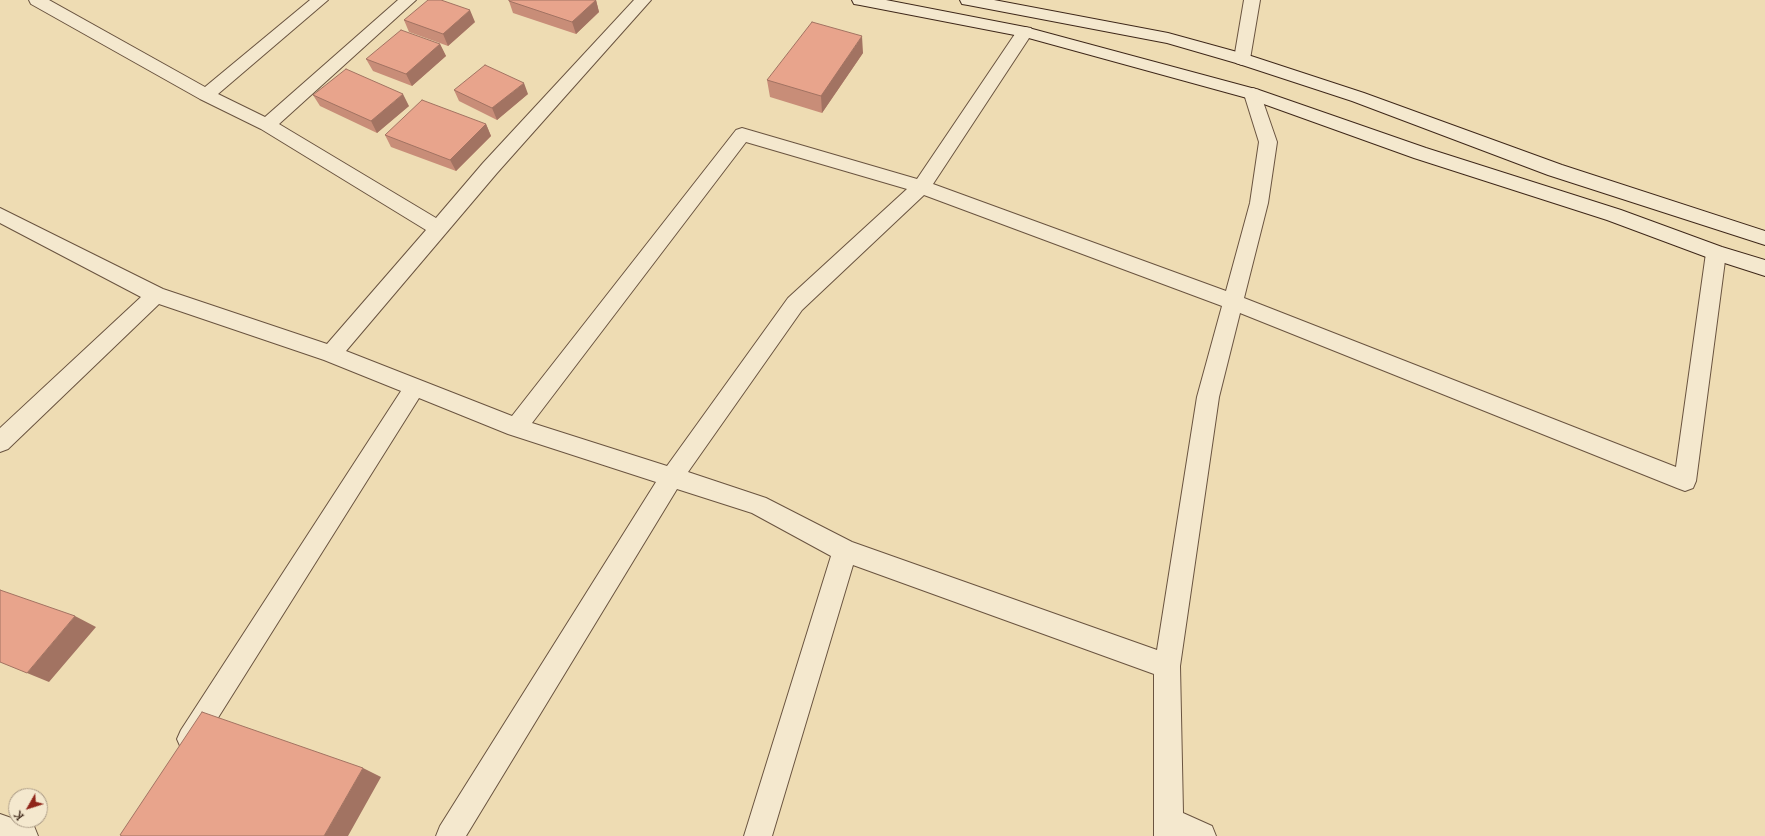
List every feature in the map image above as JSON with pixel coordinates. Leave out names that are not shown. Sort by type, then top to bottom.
[{"type":"street","points":[[37,0],[206,95],[267,125],[438,228]]},
{"type":"street","points":[[206,95],[320,0]]},
{"type":"street","points":[[267,125],[408,0]]},
{"type":"street","points":[[331,354],[495,162],[642,0]]},
{"type":"street","points":[[860,0],[1025,32],[1173,71],[1253,94],[1420,153],[1614,215],[1716,253],[1765,268]]},
{"type":"street","points":[[968,0],[1168,38],[1242,59],[1358,96],[1555,170],[1765,238]]},
{"type":"street","points":[[1202,836],[1169,829],[1167,666],[1208,397],[1259,203],[1268,142],[1242,59],[1252,0]]},
{"type":"street","points":[[450,836],[672,477],[795,304],[921,187],[1025,32]]},
{"type":"street","points":[[516,427],[742,134],[921,187],[1233,302],[1685,481],[1716,253]]},
{"type":"street","points":[[0,215],[156,295],[331,354],[516,427],[758,505],[846,551],[1167,666]]},
{"type":"street","points":[[0,442],[156,295]]},
{"type":"street","points":[[179,756],[415,388]]},
{"type":"street","points":[[758,836],[846,551]]},
{"type":"street","points":[[0,828],[24,836]]},
{"type":"building","points":[[428,0],[441,0],[470,10],[443,34],[404,20]]},
{"type":"building","points":[[509,0],[596,0],[572,22]]},
{"type":"building","points":[[812,22],[862,36],[821,96],[767,80]]},
{"type":"building","points":[[401,30],[440,44],[406,74],[366,59]]},
{"type":"building","points":[[485,65],[524,83],[492,108],[454,90]]},
{"type":"building","points":[[346,69],[403,94],[371,121],[313,95]]},
{"type":"building","points":[[422,100],[486,124],[450,160],[385,135]]},
{"type":"building","points":[[0,590],[75,616],[27,673],[0,662]]},
{"type":"building","points":[[202,712],[363,768],[324,836],[120,835]]}]
